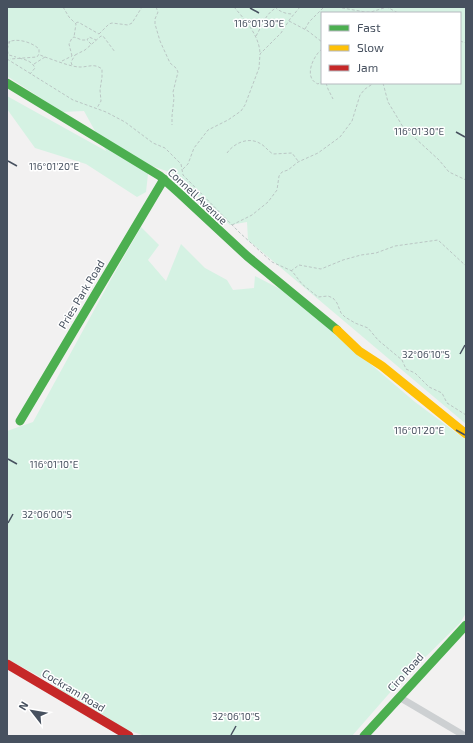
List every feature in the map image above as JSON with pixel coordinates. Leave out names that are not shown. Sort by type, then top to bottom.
[{"type":"street","name":"Connell Avenue","points":[[7,83],[164,179],[233,244],[340,332],[345,334],[367,351],[378,360],[382,366],[466,434]]},
{"type":"street","name":"Pries Park Road","points":[[20,421],[164,179]]},
{"type":"street","name":"Ciro Road","points":[[364,736],[466,625]]},
{"type":"street","name":"Cockram Road","points":[[7,664],[129,736]]},
{"type":"street","points":[[399,697],[465,736]]},
{"type":"path","points":[[63,7],[75,24],[74,37],[69,44],[74,56],[71,62],[72,66]]},
{"type":"path","points":[[99,34],[109,24],[128,25],[132,23],[142,7]]},
{"type":"path","points":[[156,7],[158,12],[155,19],[155,24],[160,41],[170,63],[178,72],[173,92],[172,125]]},
{"type":"path","points":[[182,169],[188,164],[194,148],[208,130],[232,117],[245,105],[259,68],[260,48],[256,37],[234,7]]},
{"type":"path","points":[[260,54],[276,40],[300,7]]},
{"type":"path","points":[[304,29],[324,7]]},
{"type":"path","points":[[337,7],[365,12],[375,11],[387,7],[396,12]]},
{"type":"path","points":[[256,37],[267,15],[275,8],[288,14],[294,14]]},
{"type":"path","points":[[289,21],[304,29],[321,41]]},
{"type":"path","points":[[75,24],[78,22],[82,23],[103,36],[115,52]]},
{"type":"path","points":[[62,62],[85,50],[101,36]]},
{"type":"path","points":[[74,37],[82,40],[87,40],[89,37],[96,40]]},
{"type":"path","points":[[7,43],[11,40],[19,40],[40,49],[39,54]]},
{"type":"path","points":[[11,40],[8,46],[8,55],[29,61],[33,64]]},
{"type":"path","points":[[87,40],[92,44]]},
{"type":"path","points":[[321,50],[313,60],[310,68],[312,80],[318,84],[321,82]]},
{"type":"path","points":[[39,54],[72,66],[78,67],[91,65],[97,66],[102,70],[100,90],[101,101],[97,109]]},
{"type":"path","points":[[8,59],[31,58],[37,57],[39,54]]},
{"type":"path","points":[[33,64],[45,57]]},
{"type":"path","points":[[8,59],[73,100],[125,122],[153,143],[165,148],[181,164],[183,175],[232,226],[272,262],[291,271],[313,294],[318,297],[328,296],[333,298],[341,313],[345,317],[368,328],[378,340],[402,360],[406,369],[415,373],[429,387],[442,393],[447,403],[466,415]]},
{"type":"path","points":[[30,74],[34,68],[33,64]]},
{"type":"path","points":[[326,84],[333,99]]},
{"type":"path","points":[[232,226],[265,206],[277,190],[280,174],[298,162],[318,153],[340,137],[352,121],[360,95],[365,89],[372,84]]},
{"type":"path","points":[[383,84],[388,102],[403,127],[439,160],[449,172],[466,180]]},
{"type":"path","points":[[227,153],[230,148],[237,144],[251,141],[259,142],[273,154],[292,153],[298,162]]},
{"type":"path","points":[[291,271],[299,265],[321,269],[343,260],[376,253],[395,246],[438,240],[466,266]]},
{"type":"green space","points":[[7,7],[466,7],[466,424],[248,240],[247,222],[230,225],[203,202],[178,175],[149,165],[146,192],[137,197],[86,164],[35,148],[7,109],[7,96],[106,151],[84,111],[62,112],[7,76]]},
{"type":"green space","points":[[141,227],[159,245],[148,260],[166,281],[181,244],[205,268],[227,280],[233,290],[254,288],[255,276],[286,292],[415,402],[466,440],[466,613],[460,623],[394,688],[352,736],[145,736],[116,726],[92,721],[50,682],[7,659],[7,431],[33,422]]},
{"type":"traffic: fast","points":[[7,83],[160,176],[247,256],[337,330]]},
{"type":"traffic: fast","points":[[20,421],[164,179]]},
{"type":"traffic: fast","points":[[364,736],[466,625]]},
{"type":"traffic: slow","points":[[337,330],[359,351],[382,366],[466,434]]},
{"type":"traffic: jam","points":[[7,664],[129,736]]}]
